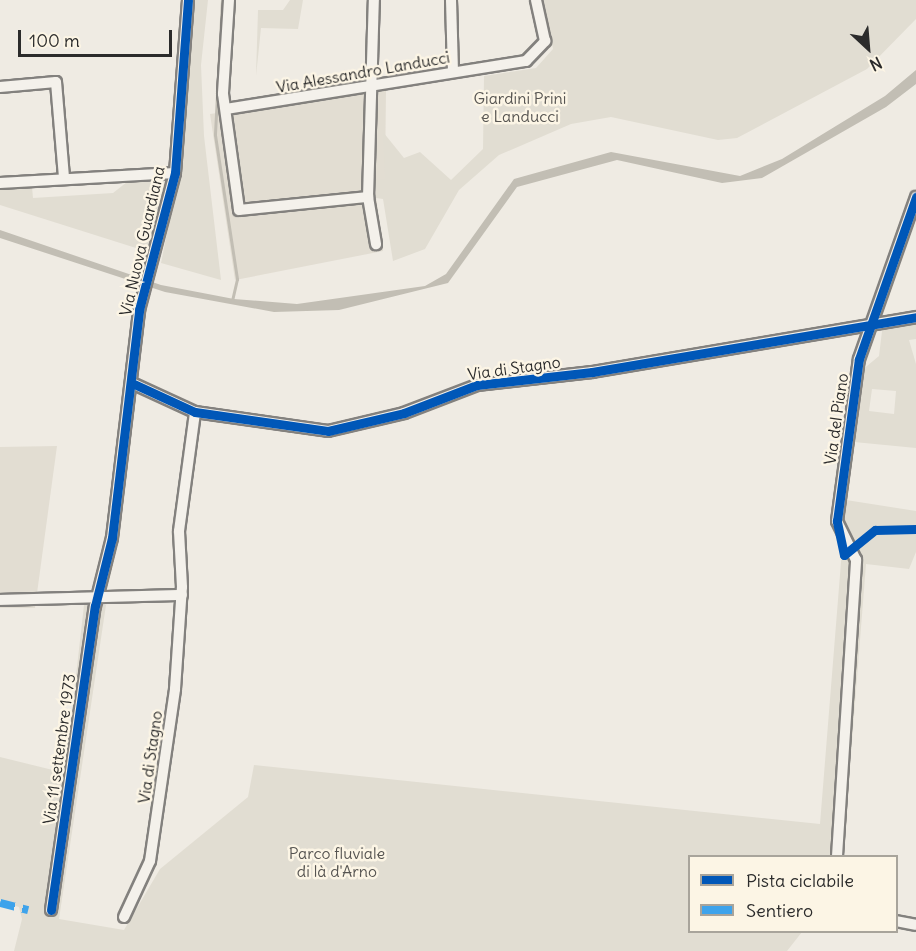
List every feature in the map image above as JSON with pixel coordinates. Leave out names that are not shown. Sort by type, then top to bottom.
[{"type":"street","name":"Via Nuova Guardiana","points":[[99,594],[112,538],[134,384],[139,310],[160,244],[175,172],[188,0]]},
{"type":"street","points":[[229,0],[223,45],[226,109],[239,210],[368,196]]},
{"type":"street","points":[[374,0],[374,87],[368,196],[376,244]]},
{"type":"street","points":[[451,0],[453,72]]},
{"type":"street","name":"Via Alessandro Landucci","points":[[226,109],[526,61],[545,41],[536,0]]},
{"type":"street","points":[[0,87],[56,82],[64,177]]},
{"type":"street","points":[[0,183],[64,177],[175,172]]},
{"type":"street","name":"Via del Piano","points":[[837,855],[856,560],[837,521],[859,359],[916,197]]},
{"type":"street","points":[[873,324],[916,317]]},
{"type":"street","name":"Via di Stagno","points":[[134,384],[195,412],[328,431],[404,413],[477,385],[592,372],[873,324]]},
{"type":"street","name":"Via di Stagno","points":[[124,917],[150,861],[176,689],[182,595],[179,531],[195,412]]},
{"type":"street","points":[[0,600],[76,600],[99,594],[132,600],[182,595]]},
{"type":"street","name":"Via 11 settembre 1973","points":[[51,910],[99,594]]},
{"type":"street","points":[[898,921],[916,925]]},
{"type":"shaded area","points":[[916,70],[916,84],[886,107],[762,178],[722,183],[617,160],[517,187],[448,283],[339,310],[274,312],[165,292],[0,238],[0,230],[161,285],[234,299],[297,304],[425,286],[446,274],[514,179],[611,152],[740,176],[782,159],[885,96]]},
{"type":"shaded area","points":[[386,89],[385,180],[374,181],[383,251],[235,280],[210,114]]},
{"type":"shaded area","points":[[57,446],[35,608],[0,608],[0,447]]},
{"type":"green space","points":[[190,0],[208,0],[201,65],[204,136],[221,280],[161,263],[181,163]]},
{"type":"green space","points":[[290,0],[303,0],[298,29],[261,28],[256,76],[258,10],[283,10]]},
{"type":"green space","name":"Giardini Prini e Landucci","points":[[543,0],[916,0],[916,19],[867,69],[737,138],[718,140],[611,117],[571,124],[499,155],[459,190],[425,249],[393,261],[383,199],[376,198],[374,180],[385,179],[383,132],[404,158],[420,152],[451,180],[483,149],[484,76],[536,68],[553,49]]},
{"type":"green space","points":[[167,180],[149,248],[136,248],[0,205],[0,190],[32,187],[33,198],[113,193],[127,182]]},
{"type":"green space","points":[[916,319],[916,339],[909,340],[916,364],[916,448],[854,442],[861,371],[879,356],[883,323]],"holes":[[[872,389],[896,391],[894,414],[869,411]]]},
{"type":"green space","name":"Parco fluviale di là d'Arno","points":[[846,500],[916,511],[916,552],[909,569],[866,564],[843,855],[688,855],[688,933],[801,933],[787,951],[14,951],[22,919],[19,907],[0,901],[0,757],[65,773],[84,605],[106,605],[59,919],[124,930],[160,869],[248,797],[254,765],[820,824]]},
{"type":"waterway","points":[[222,0],[215,135],[237,279],[232,301]]},
{"type":"marked path","points":[[0,903],[28,910]]},
{"type":"cycle path","points":[[51,910],[95,606],[112,538],[139,310],[175,173],[188,0]]},
{"type":"cycle path","points":[[844,555],[837,521],[859,359],[916,197]]},
{"type":"cycle path","points":[[134,384],[195,412],[328,431],[404,413],[477,385],[592,372],[916,317]]},
{"type":"cycle path","points":[[844,555],[875,530],[916,529]]}]
